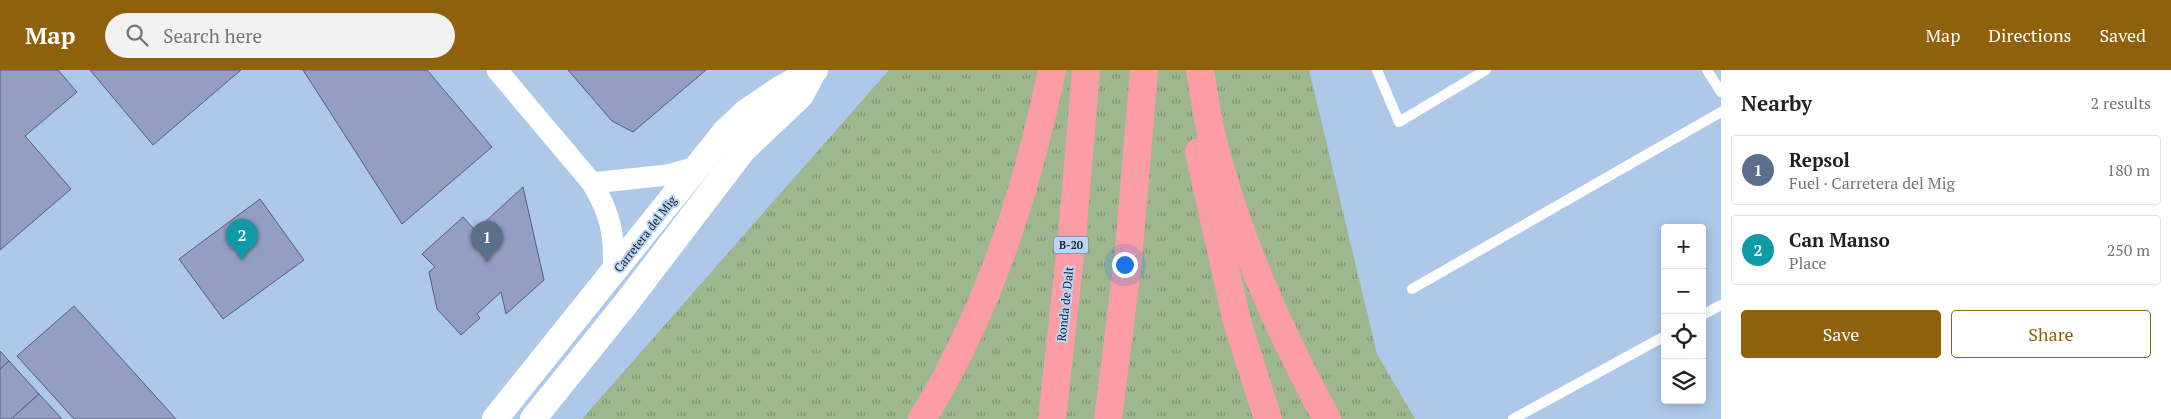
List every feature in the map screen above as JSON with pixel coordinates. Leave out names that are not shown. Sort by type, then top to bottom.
[{"type":"highway","points":[[922,419],[950,370],[1005,242],[1030,163],[1052,70]]},
{"type":"highway","name":"Ronda de Dalt","points":[[1052,419],[1072,237],[1086,70]]},
{"type":"highway","points":[[1108,419],[1128,260],[1144,70]]},
{"type":"highway","points":[[1189,70],[1202,170],[1237,322],[1268,419]]},
{"type":"highway","points":[[1200,70],[1219,166],[1241,233],[1279,326],[1327,419]]},
{"type":"street","points":[[497,70],[592,183],[604,202],[610,217],[613,233],[612,275]]},
{"type":"street","name":"Carretera del Mig","points":[[534,419],[624,306],[743,150],[800,95],[814,71]]},
{"type":"street","name":"Carretera del Mig","points":[[495,419],[725,132],[746,112],[780,88],[814,71]]},
{"type":"street","points":[[592,183],[667,175],[698,167],[743,150]]},
{"type":"lane","points":[[1377,70],[1399,122],[1486,70]]},
{"type":"lane","points":[[1707,70],[1721,92]]},
{"type":"lane","points":[[1412,289],[1721,112]]},
{"type":"lane","points":[[1704,314],[1721,305]]},
{"type":"lane","points":[[1513,419],[1661,338]]},
{"type":"green space","points":[[889,70],[1309,70],[1377,354],[1415,419],[582,419]]},
{"type":"building","points":[[0,70],[58,70],[77,92],[25,136],[71,189],[0,250]]},
{"type":"building","points":[[90,70],[241,70],[153,145]]},
{"type":"building","points":[[303,70],[427,70],[492,147],[402,224]]},
{"type":"building","points":[[568,70],[706,70],[633,132],[612,121]]},
{"type":"building","points":[[523,187],[544,280],[506,314],[501,292],[477,314],[480,318],[461,335],[437,309],[429,272],[435,267],[422,254],[463,217],[488,244],[486,221]]},
{"type":"building","points":[[260,199],[304,260],[223,319],[179,259]]},
{"type":"building","points":[[74,306],[176,419],[74,419],[17,356]]},
{"type":"building","points":[[0,351],[9,361],[0,369]]},
{"type":"building","points":[[9,361],[39,394],[11,419],[0,419],[0,369]]},
{"type":"building","points":[[39,394],[62,419],[11,419]]},
{"type":"place","name":"Can Manso","points":[[242,260]]},
{"type":"place","name":"Repsol","points":[[487,262]]}]
